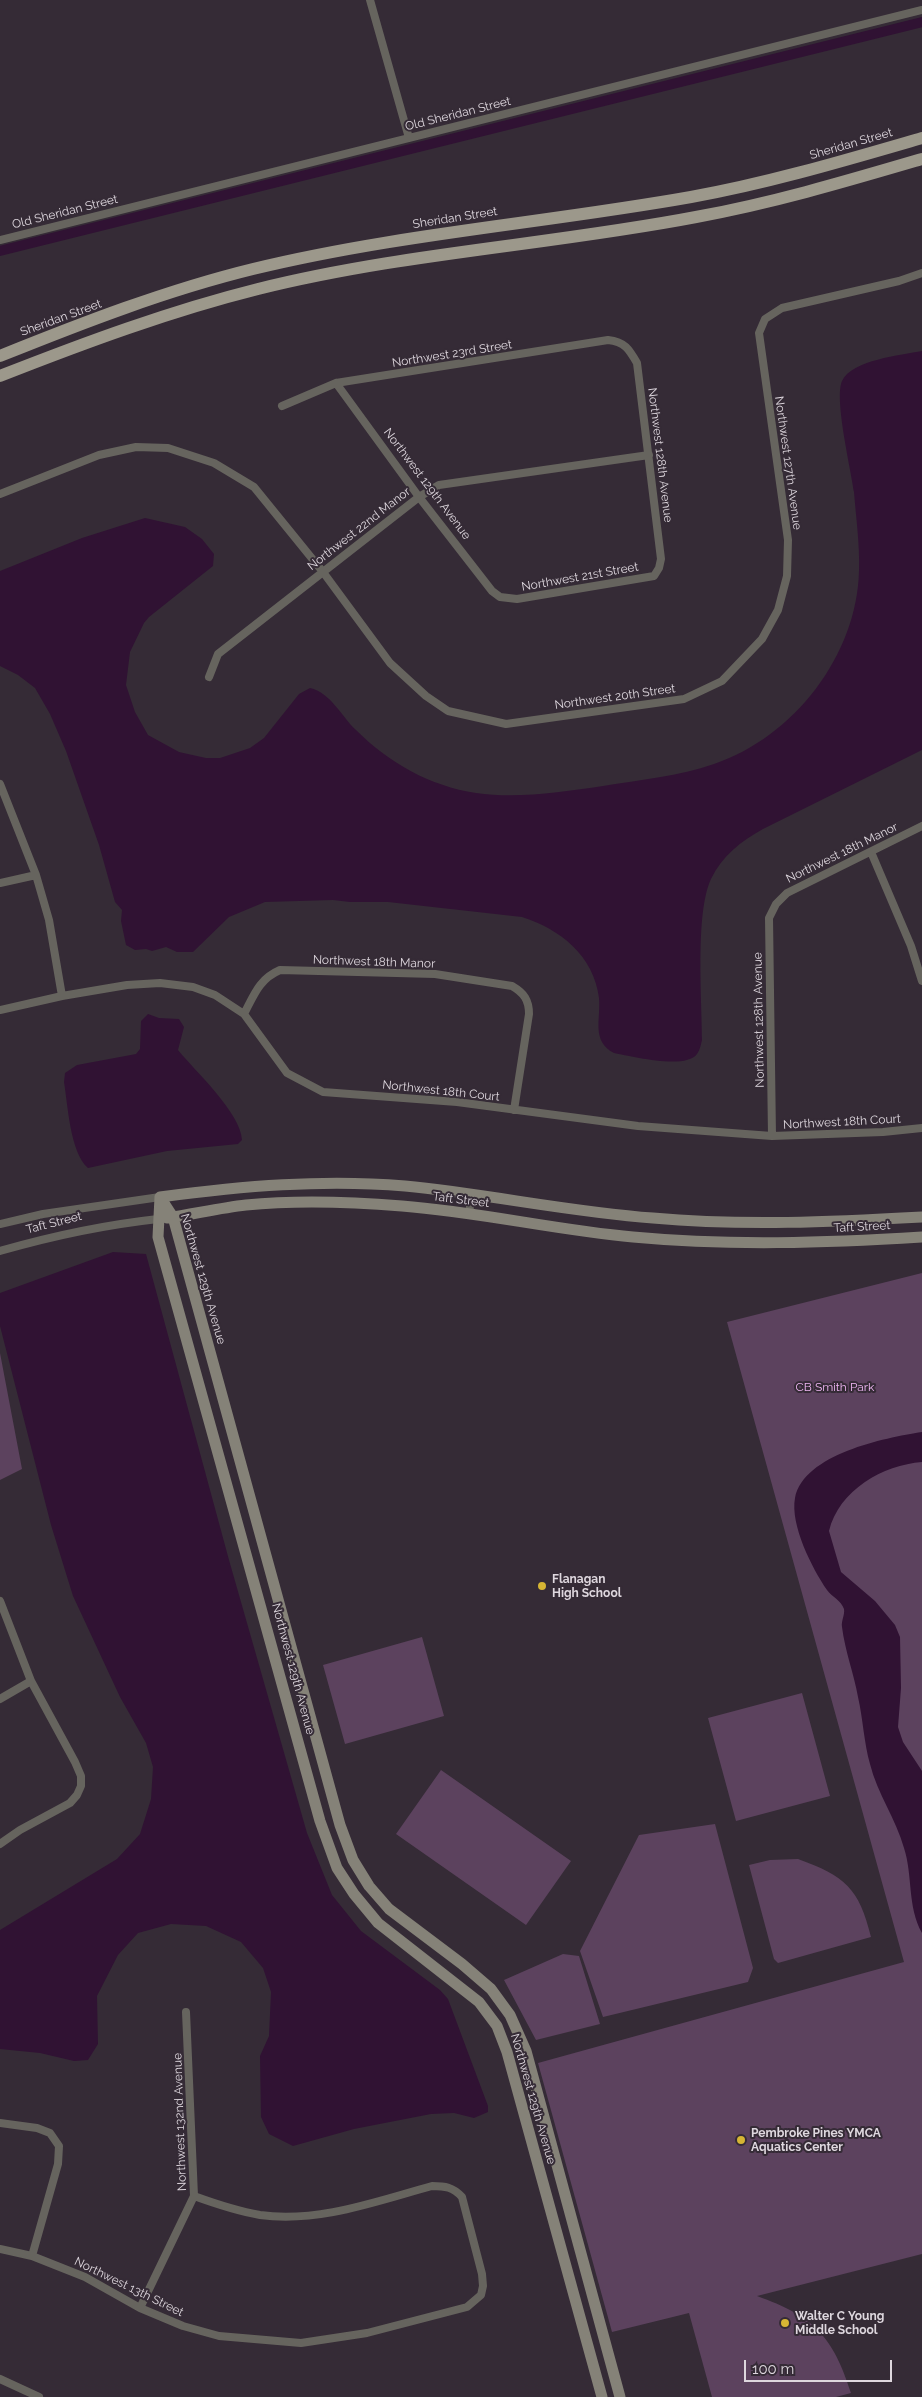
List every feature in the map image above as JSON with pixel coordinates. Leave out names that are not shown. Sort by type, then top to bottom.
[{"type":"main road","name":"Sheridan Street","points":[[0,356],[158,297],[251,270],[336,251],[441,233],[692,197],[801,174],[922,138]]},
{"type":"main road","points":[[0,376],[160,317],[258,289],[442,253],[694,218],[799,195],[922,159]]},
{"type":"street","points":[[370,0],[409,138]]},
{"type":"street","name":"Old Sheridan Street","points":[[0,240],[922,10]]},
{"type":"street","name":"Northwest 127th Avenue","points":[[778,610],[787,576],[788,540],[759,333],[765,319],[782,308],[899,281],[922,273]]},
{"type":"street","name":"Northwest 23rd Street","points":[[282,406],[336,383],[608,340],[628,346]]},
{"type":"street","name":"Northwest 128th Avenue","points":[[628,346],[637,363],[661,559],[659,568]]},
{"type":"street","name":"Northwest 129th Avenue","points":[[336,383],[419,497],[492,591],[500,597]]},
{"type":"street","points":[[0,494],[99,455],[136,447],[168,448],[214,463],[254,487],[323,572]]},
{"type":"street","name":"Northwest 22nd Manor","points":[[209,677],[218,654],[419,497],[439,485],[649,455]]},
{"type":"street","name":"Northwest 21st Street","points":[[500,597],[517,599],[654,576],[659,568]]},
{"type":"street","name":"Northwest 20th Street","points":[[323,572],[390,663],[426,696],[448,711],[506,724],[684,698],[722,681],[762,639],[778,610]]},
{"type":"street","points":[[0,784],[36,874],[49,920],[62,996]]},
{"type":"street","name":"Northwest 18th Manor","points":[[776,904],[787,893],[922,826]]},
{"type":"street","points":[[871,852],[911,946],[922,981]]},
{"type":"street","points":[[0,883],[36,874]]},
{"type":"street","name":"Northwest 128th Avenue","points":[[772,1136],[770,918],[776,904]]},
{"type":"street","name":"Northwest 18th Manor","points":[[244,1014],[259,984],[269,975],[280,970],[435,974],[512,986],[523,992],[529,1005],[514,1110]]},
{"type":"street","name":"Northwest 18th Court","points":[[0,1010],[62,996],[127,985],[160,982],[193,987],[215,996],[244,1014],[287,1073],[323,1092],[457,1102],[638,1126],[772,1136],[883,1132],[922,1128]]},
{"type":"street","name":"Taft Street","points":[[0,1224],[43,1214],[160,1196],[244,1186],[325,1182],[404,1186],[472,1194],[559,1209],[728,1223],[833,1222],[922,1217]]},
{"type":"street","points":[[469,1214],[472,1194]]},
{"type":"street","name":"Northwest 129th Avenue","points":[[160,1196],[173,1217],[340,1825],[353,1860],[368,1886],[389,1909],[462,1964],[491,1989],[510,2015],[526,2051],[620,2397]]},
{"type":"street","name":"Northwest 129th Avenue","points":[[160,1196],[158,1237],[320,1821],[337,1868],[354,1894],[378,1923],[478,2002],[496,2026],[507,2052],[602,2397]]},
{"type":"street","name":"Taft Street","points":[[0,1249],[103,1225],[173,1217],[247,1205],[324,1203],[402,1206],[557,1228],[668,1240],[834,1242],[922,1237]]},
{"type":"street","points":[[0,1601],[31,1681],[75,1762],[81,1786],[77,1795],[70,1803],[20,1830],[0,1844]]},
{"type":"street","points":[[278,1666],[292,1649]]},
{"type":"street","points":[[0,1699],[31,1681]]},
{"type":"street","name":"Northwest 132nd Avenue","points":[[140,2308],[194,2196],[186,2012]]},
{"type":"street","points":[[0,2123],[37,2128],[50,2133],[59,2146],[58,2164],[32,2256]]},
{"type":"street","name":"Northwest 13th Street","points":[[0,2249],[32,2256],[85,2277],[140,2308],[183,2326],[219,2336],[301,2342],[376,2331],[467,2307],[481,2295],[483,2286],[482,2274],[462,2197],[456,2190],[447,2186],[432,2186],[338,2212],[301,2216],[262,2215],[230,2209],[194,2196]]},
{"type":"street","points":[[0,2379],[39,2397]]},
{"type":"green space","name":"CB Smith Park","points":[[922,1273],[922,2254],[757,2296],[807,2320],[818,2331],[837,2357],[851,2393],[836,2397],[712,2397],[689,2313],[612,2332],[538,2063],[904,1962],[727,1322]]},
{"type":"green space","points":[[0,1353],[22,1469],[0,1480]]},
{"type":"green space","points":[[422,1637],[444,1716],[345,1744],[323,1665]]},
{"type":"green space","points":[[802,1693],[830,1796],[736,1821],[708,1718]]},
{"type":"green space","points":[[441,1770],[571,1861],[526,1925],[396,1834]]},
{"type":"green space","points":[[715,1824],[753,1968],[748,1982],[603,2017],[580,1951],[639,1835]]},
{"type":"green space","points":[[798,1859],[828,1871],[848,1886],[861,1907],[871,1937],[778,1963],[774,1959],[749,1865],[770,1860]]},
{"type":"green space","points":[[563,1954],[579,1956],[600,2024],[536,2040],[504,1980]]},
{"type":"shaded area","points":[[922,351],[922,750],[763,829],[726,856],[715,871],[706,894],[701,934],[702,1040],[697,1054],[691,1059],[670,1062],[657,1061],[614,1053],[607,1048],[600,1036],[599,998],[596,983],[590,969],[573,946],[562,937],[536,922],[522,917],[388,902],[333,900],[265,902],[229,917],[193,952],[177,952],[166,947],[152,951],[146,949],[135,950],[126,945],[121,921],[122,910],[115,902],[99,845],[66,751],[50,714],[35,688],[18,675],[0,666],[0,571],[82,538],[145,518],[185,527],[202,539],[214,554],[213,566],[144,623],[130,652],[126,685],[135,712],[148,735],[179,752],[206,758],[220,758],[250,748],[264,738],[299,694],[310,688],[324,694],[356,730],[396,763],[427,779],[459,790],[492,795],[540,794],[687,772],[714,764],[743,751],[770,734],[795,713],[816,689],[833,662],[847,633],[855,602],[859,571],[854,492],[841,418],[840,390],[842,381],[847,374],[866,363]]},
{"type":"shaded area","points":[[148,1014],[159,1018],[179,1019],[184,1027],[178,1050],[226,1105],[240,1129],[242,1140],[238,1144],[167,1151],[88,1168],[77,1151],[74,1140],[64,1082],[65,1073],[77,1065],[136,1054],[140,1049],[141,1021]]},
{"type":"shaded area","points":[[113,1252],[146,1254],[229,1560],[307,1833],[332,1895],[361,1931],[440,1990],[448,1999],[488,2106],[488,2112],[474,2118],[454,2113],[431,2114],[354,2129],[293,2146],[269,2134],[261,2117],[260,2056],[269,2036],[271,1992],[263,1968],[241,1942],[206,1926],[171,1924],[138,1933],[118,1955],[97,1996],[98,2044],[88,2060],[74,2061],[40,2053],[0,2049],[0,1930],[117,1859],[140,1834],[151,1799],[153,1767],[146,1743],[120,1697],[73,1596],[51,1525],[0,1326],[0,1293]]},
{"type":"shaded area","points":[[922,1432],[922,1462],[892,1468],[865,1482],[842,1503],[834,1516],[829,1531],[841,1572],[875,1601],[895,1625],[900,1637],[901,1688],[898,1727],[903,1742],[922,1771],[922,1933],[914,1912],[907,1859],[901,1837],[877,1785],[868,1756],[860,1705],[843,1636],[844,1609],[841,1603],[827,1590],[809,1558],[799,1533],[794,1509],[795,1498],[801,1483],[813,1470],[829,1459],[867,1444]]},
{"type":"waterway","points":[[0,251],[922,22]]},
{"type":"place","name":"Flanagan High School","points":[[542,1586]]},
{"type":"place","name":"Pembroke Pines YMCA Aquatics Center","points":[[741,2140]]},
{"type":"place","name":"Walter C Young Middle School","points":[[785,2323]]}]
